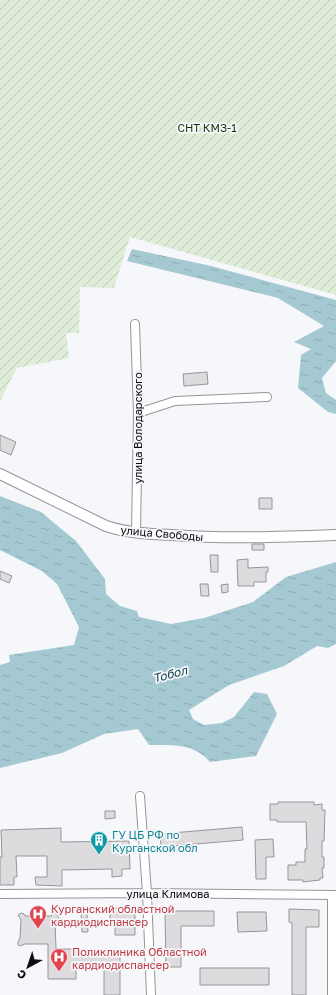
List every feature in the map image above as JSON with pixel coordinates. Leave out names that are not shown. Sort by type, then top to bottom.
[{"type":"street","name":"улица Володарского","points":[[135,324],[138,413],[136,533]]},
{"type":"street","points":[[138,413],[174,400],[267,397]]},
{"type":"street","name":"улица Свободы","points":[[0,474],[106,526],[120,531],[204,538],[336,535]]},
{"type":"street","points":[[140,796],[147,893],[151,995]]},
{"type":"street","name":"улица Климова","points":[[0,894],[147,893],[334,895]]},
{"type":"street","points":[[332,995],[334,895]]},
{"type":"green space","name":"СНТ КМЗ-1","points":[[0,0],[336,0],[336,295],[130,237],[114,288],[80,287],[79,333],[66,333],[69,358],[17,368],[0,401]]},
{"type":"water","points":[[132,249],[211,266],[336,300],[336,361],[322,378],[326,393],[336,400],[336,414],[328,412],[298,388],[301,355],[311,349],[294,342],[324,326],[278,298],[127,261]]},
{"type":"water","name":"Тобол","points":[[0,496],[41,512],[76,541],[105,579],[106,594],[120,606],[137,611],[139,617],[171,624],[204,618],[253,602],[286,577],[336,562],[336,644],[328,648],[317,646],[284,666],[229,685],[189,710],[193,719],[204,725],[222,723],[234,717],[254,692],[267,694],[277,714],[256,756],[210,762],[197,751],[190,748],[174,745],[149,745],[138,729],[104,734],[62,753],[0,768],[0,665],[10,662],[9,655],[74,645],[79,627],[57,584],[42,571],[0,550]]},
{"type":"building","points":[[207,372],[208,384],[184,386],[183,374]]},
{"type":"building","points":[[0,435],[16,442],[11,455],[0,450]]},
{"type":"building","points":[[259,498],[272,498],[272,509],[259,509]]},
{"type":"building","points":[[252,544],[264,544],[264,550],[252,550]]},
{"type":"building","points":[[210,555],[218,555],[218,572],[211,572]]},
{"type":"building","points":[[248,559],[248,568],[268,567],[268,572],[266,572],[266,582],[254,582],[254,586],[238,586],[237,560]]},
{"type":"building","points":[[0,571],[12,576],[9,583],[0,579]]},
{"type":"building","points":[[200,584],[208,584],[209,596],[201,596]]},
{"type":"building","points":[[228,584],[228,592],[222,593],[221,585]]},
{"type":"building","points":[[278,802],[314,802],[314,805],[322,804],[322,810],[325,810],[324,841],[322,841],[324,868],[322,868],[323,878],[320,878],[320,880],[303,882],[303,880],[288,880],[288,865],[296,865],[296,862],[305,862],[305,849],[307,849],[306,822],[277,822],[277,820],[270,820],[270,804],[278,804]]},
{"type":"building","points":[[105,811],[115,811],[115,818],[105,819]]},
{"type":"building","points":[[242,827],[243,840],[161,847],[160,834]]},
{"type":"building","points":[[61,828],[61,842],[129,841],[130,869],[122,869],[122,876],[112,877],[112,869],[62,870],[62,886],[36,885],[35,877],[47,877],[47,856],[16,856],[17,877],[14,877],[14,885],[0,885],[0,857],[2,857],[1,830]]},
{"type":"building","points":[[273,839],[274,857],[266,857],[266,879],[256,879],[255,840]]},
{"type":"building","points":[[110,908],[135,908],[135,935],[115,935],[115,924],[113,924],[113,920],[110,919]]},
{"type":"building","points":[[289,909],[319,910],[319,927],[306,927],[306,995],[292,995],[292,923],[289,922]]},
{"type":"building","points":[[173,911],[214,911],[214,926],[181,926],[181,967],[166,967],[165,913],[173,913]]},
{"type":"building","points":[[237,912],[266,912],[267,931],[238,932]]},
{"type":"building","name":"Поликлиника Областной кардиодиспансер","points":[[21,913],[25,916],[51,916],[54,913],[57,914],[59,918],[55,920],[56,949],[77,949],[77,956],[104,956],[104,953],[120,953],[120,995],[104,995],[104,964],[76,964],[76,979],[48,979],[48,944],[18,945],[21,920],[18,915]]},
{"type":"building","points":[[81,913],[87,913],[88,932],[82,932]]},
{"type":"building","points":[[200,968],[269,968],[269,985],[200,985]]},
{"type":"place","name":"ГУ ЦБ РФ по Курганской обл","points":[[99,855]]},
{"type":"place","name":"Курганский областной кардиодиспансер","points":[[38,929]]},
{"type":"place","name":"Поликлиника Областной кардиодиспансер","points":[[59,972]]}]
